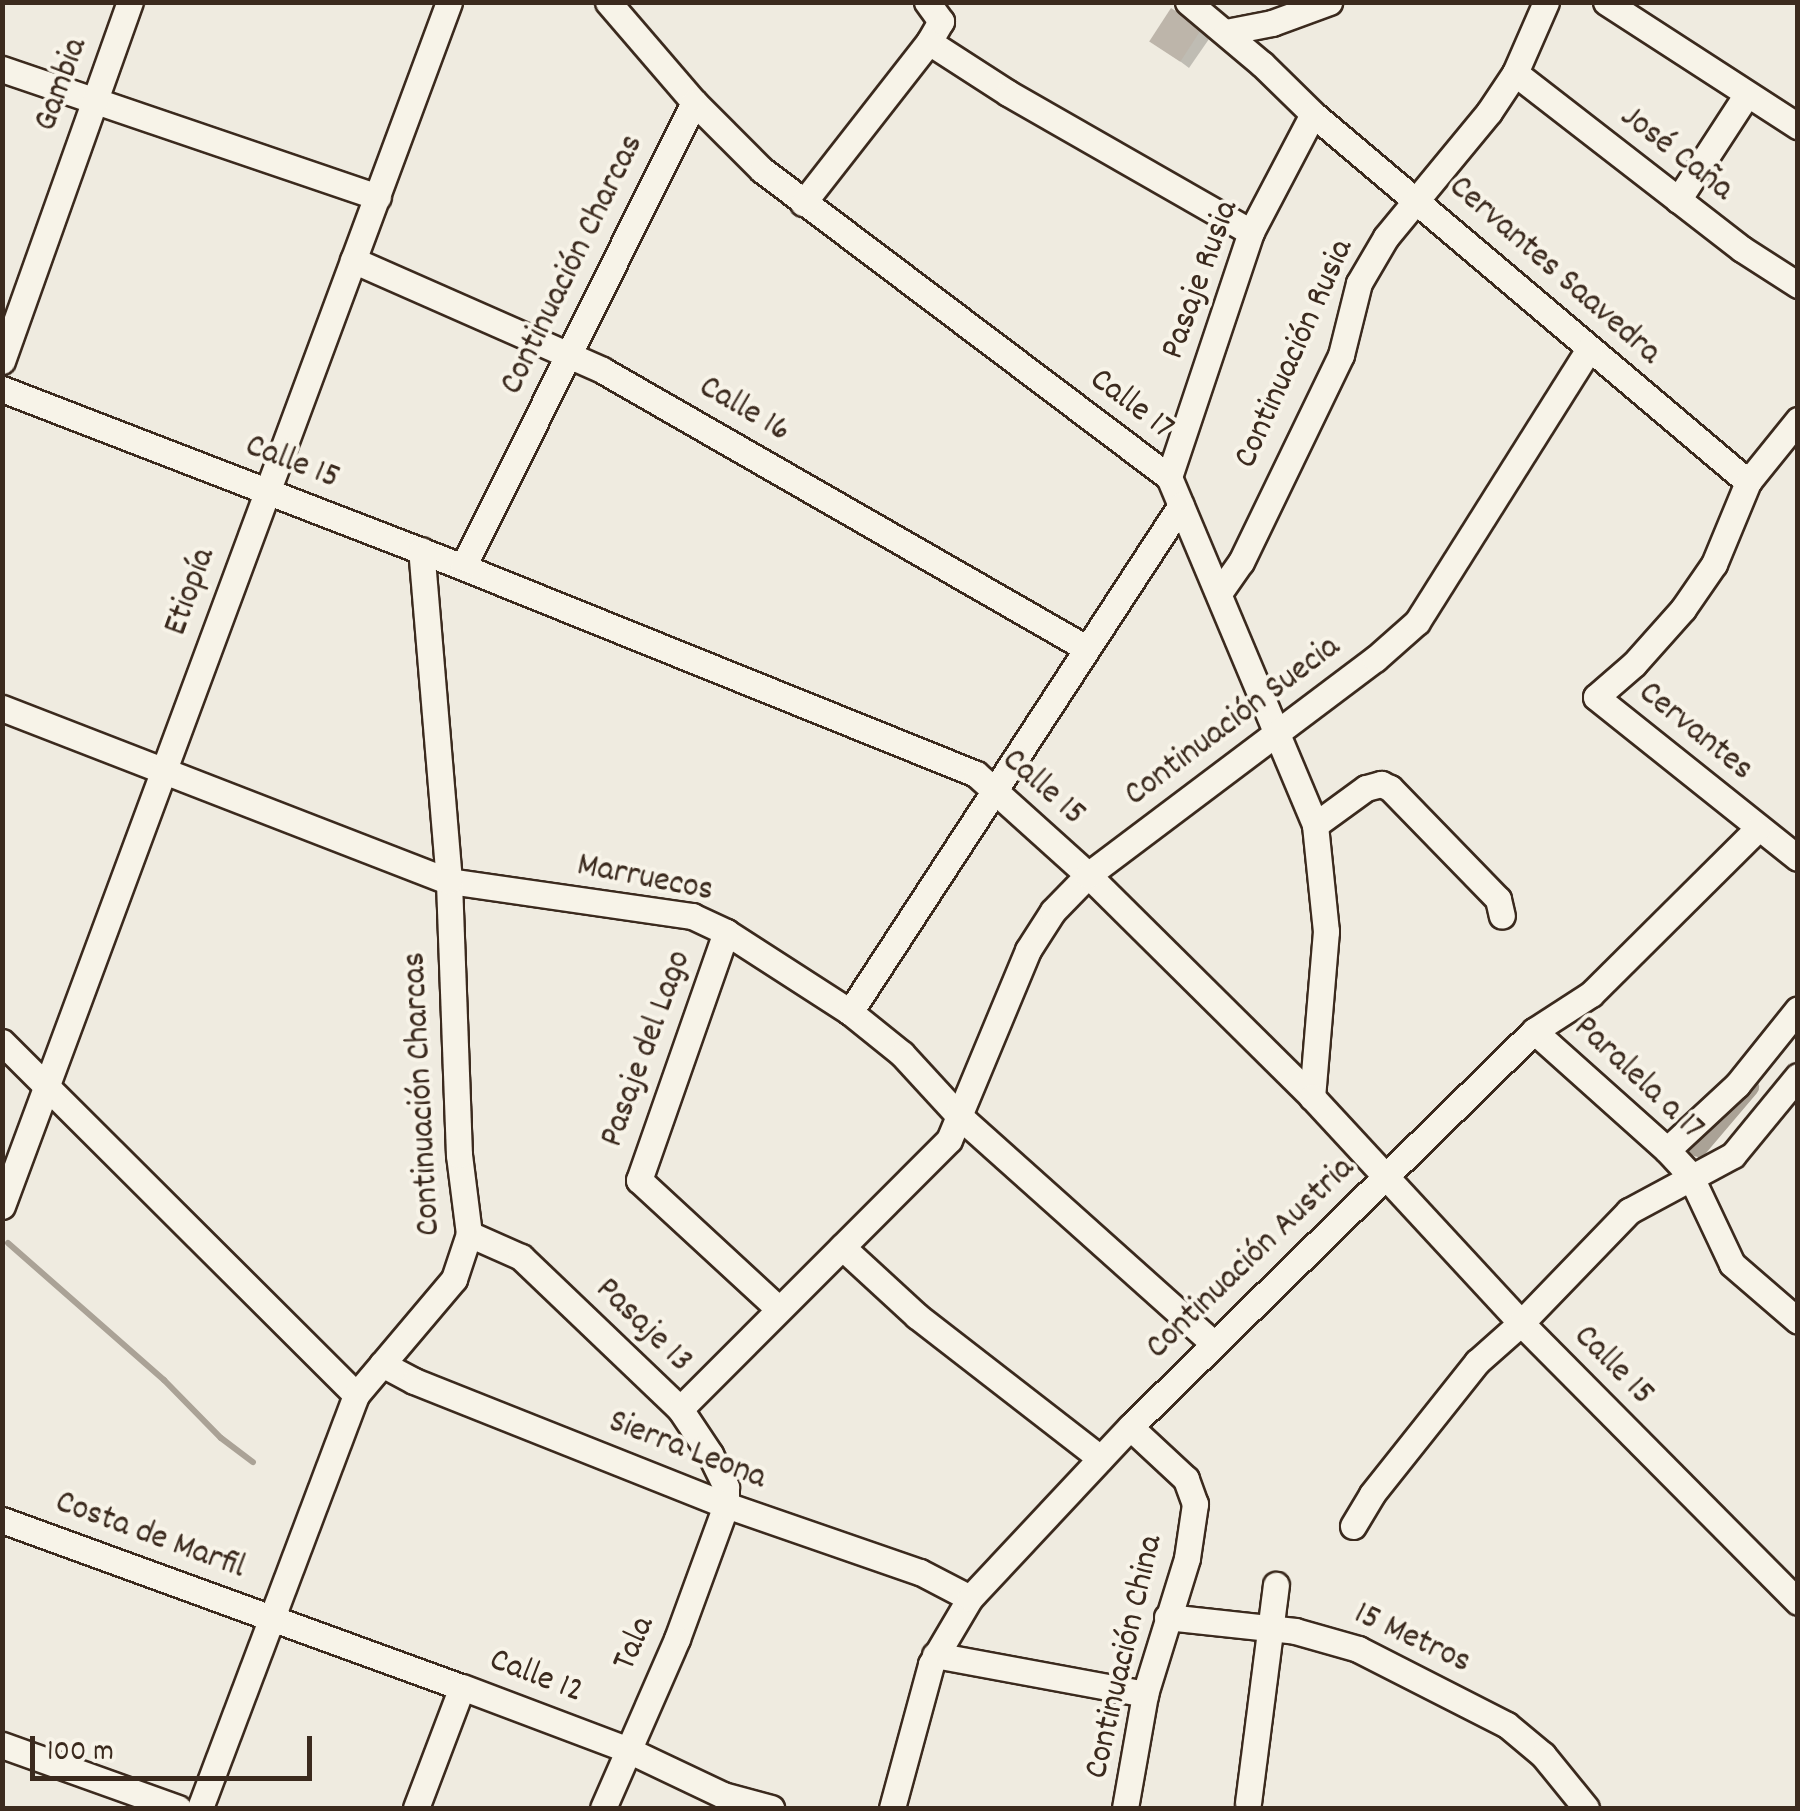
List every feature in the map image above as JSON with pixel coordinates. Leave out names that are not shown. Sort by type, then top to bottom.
[{"type":"street","name":"Gambia","points":[[2,361],[130,2]]},
{"type":"street","name":"Etiopía","points":[[2,1206],[449,2]]},
{"type":"street","name":"Calle 17","points":[[608,2],[694,102],[742,151],[802,203],[1169,477],[1315,824],[1326,931],[1312,1097]]},
{"type":"street","points":[[802,203],[929,42],[941,21],[928,2]]},
{"type":"street","points":[[1188,2],[1226,32],[1313,114]]},
{"type":"street","points":[[1226,32],[1272,23],[1329,2]]},
{"type":"street","name":"Continuación Rusia","points":[[1219,593],[1241,562],[1341,356],[1358,283],[1416,199],[1478,125],[1515,73],[1546,2]]},
{"type":"street","points":[[1606,2],[1798,126]]},
{"type":"street","points":[[929,42],[1008,93],[1251,232]]},
{"type":"street","points":[[2,69],[378,197]]},
{"type":"street","name":"José Caña","points":[[1515,73],[1678,200],[1798,285]]},
{"type":"street","points":[[1678,200],[1747,94]]},
{"type":"street","name":"Continuación Charcas","points":[[463,567],[694,102]]},
{"type":"street","name":"Cervantes Saavedra","points":[[1313,114],[1748,482]]},
{"type":"street","name":"Pasaje Rusia","points":[[1169,477],[1251,232],[1313,114]]},
{"type":"street","name":"Calle 16","points":[[353,260],[568,354],[1086,648]]},
{"type":"street","name":"Continuación Suecia","points":[[680,1410],[948,1140],[1028,950],[1053,911],[1088,875],[1375,659],[1417,622],[1589,349]]},
{"type":"street","name":"Calle 15","points":[[2,389],[944,758],[996,788],[1312,1097],[1521,1323],[1798,1602]]},
{"type":"street","points":[[1748,482],[1798,420]]},
{"type":"street","name":"Cervantes","points":[[1748,482],[1714,564],[1683,609],[1644,655],[1596,697],[1798,858]]},
{"type":"street","points":[[850,1012],[1181,505]]},
{"type":"street","name":"Continuación Charcas","points":[[200,1808],[356,1394],[454,1279],[470,1234],[458,1155],[448,881],[421,550]]},
{"type":"street","name":"Marruecos","points":[[2,708],[448,881],[692,916],[726,932],[850,1012],[902,1054],[958,1115],[1214,1344]]},
{"type":"street","points":[[1315,824],[1366,788],[1381,784],[1390,788],[1498,899],[1502,916]]},
{"type":"street","name":"Continuación Austria","points":[[892,1808],[935,1655],[970,1598],[1130,1426],[1534,1031],[1592,994],[1757,828]]},
{"type":"street","name":"Pasaje del Lago","points":[[726,932],[639,1180],[779,1309]]},
{"type":"street","points":[[1668,1150],[1737,1086],[1798,1010]]},
{"type":"street","name":"Paralela a 17","points":[[1534,1031],[1668,1150],[1690,1176],[1732,1264],[1798,1321]]},
{"type":"street","points":[[2,1042],[356,1394]]},
{"type":"street","points":[[1353,1526],[1372,1494],[1477,1362],[1521,1323],[1629,1211],[1734,1154],[1798,1076]]},
{"type":"street","name":"Pasaje 13","points":[[470,1234],[521,1257],[680,1410],[722,1475],[726,1505]]},
{"type":"street","points":[[842,1247],[917,1316],[1100,1458]]},
{"type":"street","name":"Sierra Leona","points":[[382,1364],[414,1381],[726,1505],[920,1572],[970,1598]]},
{"type":"street","name":"Continuación China","points":[[1125,1808],[1145,1694],[1187,1558],[1195,1504],[1186,1478],[1130,1426]]},
{"type":"street","name":"Tala","points":[[604,1808],[626,1749],[677,1640],[726,1505]]},
{"type":"street","name":"Costa de Marfil","points":[[2,1520],[273,1618]]},
{"type":"street","points":[[1248,1807],[1276,1585]]},
{"type":"street","name":"15 Metros","points":[[1167,1617],[1315,1634],[1358,1649],[1489,1714],[1543,1755],[1586,1808]]},
{"type":"street","name":"Calle 12","points":[[273,1618],[626,1749],[720,1802],[771,1808]]},
{"type":"street","points":[[935,1655],[1145,1694]]},
{"type":"street","points":[[416,1808],[462,1687]]},
{"type":"street","points":[[2,1745],[178,1808]]},
{"type":"building","points":[[1171,8],[1202,28],[1180,62],[1149,42]]},
{"type":"waterway","points":[[1698,1147],[1749,1087]]},
{"type":"waterway","points":[[8,1243],[164,1380],[221,1438],[253,1462]]}]
